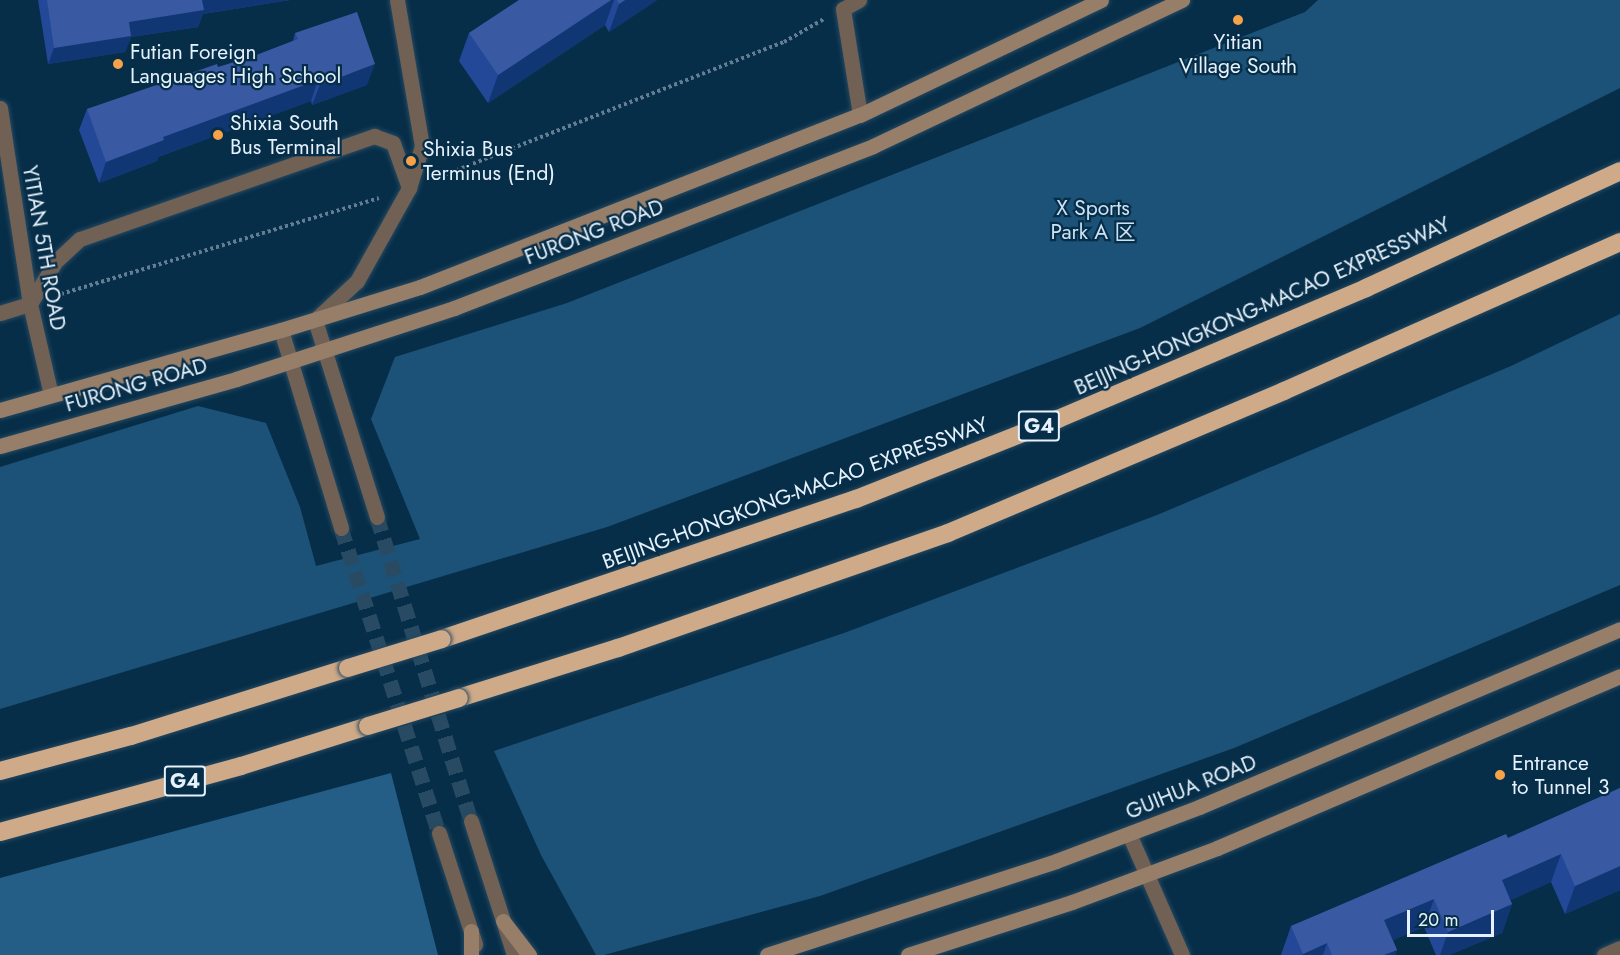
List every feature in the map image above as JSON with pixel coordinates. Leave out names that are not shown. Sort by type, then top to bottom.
[{"type":"highway","name":"BEIJING-HONGKONG-MACAO EXPRESSWAY","points":[[0,771],[131,736],[442,639],[856,499],[1058,419],[1365,288],[1620,171]]},
{"type":"highway","name":"G4","points":[[0,832],[368,726],[618,648],[948,533],[1620,242]]},
{"type":"main road","name":"FURONG ROAD","points":[[0,410],[281,330],[420,287],[860,115],[1101,0]]},
{"type":"main road","name":"FURONG ROAD","points":[[0,446],[324,350],[454,308],[873,146],[1182,0]]},
{"type":"main road","name":"GUIHUA ROAD","points":[[767,955],[1056,861],[1129,834],[1450,703],[1620,628]]},
{"type":"main road","points":[[908,955],[1218,848],[1620,676]]},
{"type":"main road","points":[[503,921],[528,955]]},
{"type":"main road","points":[[471,931],[471,955]]},
{"type":"street","points":[[376,517],[315,320],[357,281],[409,189],[422,146],[397,0]]},
{"type":"street","points":[[859,0],[841,4],[860,115]]},
{"type":"street","name":"YITIAN 5TH ROAD","points":[[0,108],[30,304],[51,395]]},
{"type":"street","points":[[3,308],[30,304],[55,262],[80,239],[374,136],[393,143],[409,189]]},
{"type":"street","points":[[281,330],[341,528]]},
{"type":"street","points":[[471,821],[514,955]]},
{"type":"street","points":[[439,833],[478,955]]},
{"type":"street","points":[[1129,834],[1182,955]]},
{"type":"street","points":[[1604,955],[1620,948]]},
{"type":"green space","name":"X Sports Park A 区","points":[[1318,0],[1620,0],[1620,88],[1140,328],[607,527],[0,709],[0,467],[198,406],[266,423],[300,507],[316,566],[420,539],[371,419],[395,357],[567,303],[1305,12]]},
{"type":"green space","points":[[1620,314],[1620,585],[1234,748],[820,896],[604,955],[596,955],[541,855],[494,751],[844,633],[1157,515],[1511,366]]},
{"type":"shaded area","points":[[391,773],[438,955],[0,955],[0,878]]},
{"type":"building","points":[[47,0],[202,0],[204,10],[129,22],[131,36],[54,48]]},
{"type":"building","points":[[519,0],[611,0],[498,75],[469,33]]},
{"type":"building","points":[[357,12],[375,64],[320,85],[318,80],[163,137],[164,140],[106,162],[87,109],[217,64],[218,67],[254,56],[298,39],[295,33]]},
{"type":"building","points":[[1620,788],[1620,866],[1575,886],[1561,854],[1502,880],[1512,904],[1448,932],[1434,899],[1384,920],[1397,950],[1384,955],[1332,955],[1327,943],[1303,954],[1291,926],[1506,834],[1508,838]]},
{"type":"tunnel","points":[[377,517],[471,821]]},
{"type":"tunnel","points":[[341,528],[439,833]]},
{"type":"place","name":"Yitian Village South","points":[[1238,20]]},
{"type":"place","name":"Futian Foreign Languages High School","points":[[118,64]]},
{"type":"place","name":"Shixia South Bus Terminal","points":[[218,135]]},
{"type":"place","name":"Shixia Bus Terminus (End)","points":[[411,161]]},
{"type":"place","name":"Entrance to Tunnel 3","points":[[1500,775]]}]
